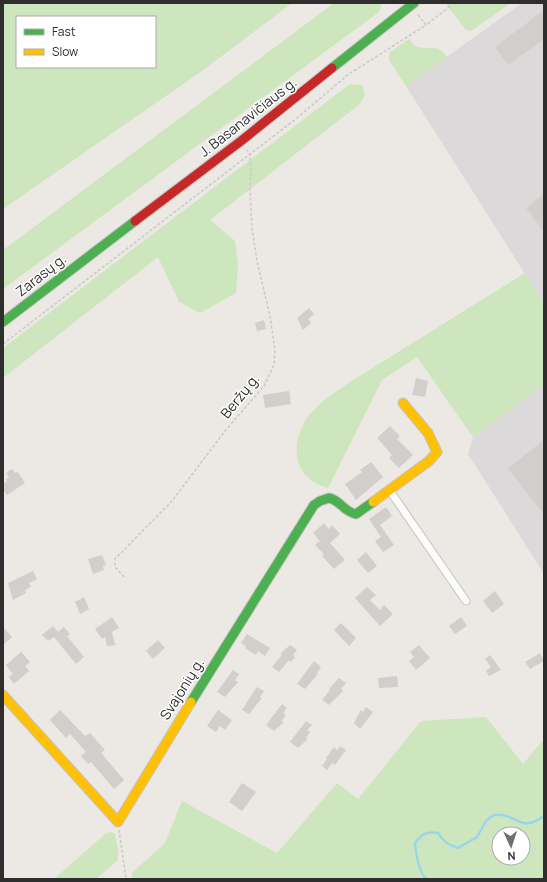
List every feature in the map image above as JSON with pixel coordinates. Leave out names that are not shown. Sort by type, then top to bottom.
[{"type":"main road","name":"J. Basanavičiaus g.","points":[[96,250],[241,141],[413,4]]},
{"type":"main road","name":"Zarasų g.","points":[[3,322],[96,250]]},
{"type":"main road","name":"Svajonių g.","points":[[118,822],[150,767],[314,505],[321,498],[330,497],[336,499],[349,513],[356,514],[390,491],[429,461],[437,452],[436,446],[432,439],[403,403]]},
{"type":"main road","points":[[3,696],[118,822]]},
{"type":"street","points":[[390,491],[466,601]]},
{"type":"path","points":[[3,344],[297,118],[349,74],[426,25],[449,7],[450,3]]},
{"type":"path","points":[[413,4],[426,25]]},
{"type":"path","points":[[241,141],[250,154]]},
{"type":"path","name":"Beržų g.","points":[[124,577],[115,567],[115,559],[172,501],[225,431],[264,386],[274,366],[275,351],[270,316],[257,261],[252,228],[250,154]]},
{"type":"path","points":[[118,822],[126,879]]},
{"type":"shaded area","points":[[522,3],[544,3],[544,304],[406,86]]},
{"type":"shaded area","points":[[544,384],[544,574],[468,454],[473,437]]},
{"type":"green space","points":[[3,3],[292,3],[202,71],[3,209]]},
{"type":"green space","points":[[334,3],[382,3],[379,12],[3,289],[3,250]]},
{"type":"green space","points":[[445,3],[511,3],[471,31],[466,30]]},
{"type":"green space","points":[[409,39],[415,46],[420,48],[439,49],[447,57],[406,86],[389,60],[389,53]]},
{"type":"green space","points":[[350,84],[362,85],[365,94],[360,104],[210,220],[235,241],[238,264],[236,293],[200,313],[179,302],[158,257],[3,378],[3,348]]},
{"type":"green space","points":[[525,273],[544,304],[544,384],[473,437],[417,357],[382,380],[328,488],[314,483],[304,473],[299,465],[297,457],[298,438],[306,420],[320,404],[350,382]]},
{"type":"green space","points":[[486,717],[523,764],[544,739],[544,879],[132,879],[132,873],[165,843],[182,801],[277,853],[337,783],[358,799],[421,721]]},
{"type":"green space","points":[[112,832],[115,834],[118,849],[118,860],[96,879],[54,879],[106,833]]},
{"type":"building","points":[[544,10],[544,39],[508,65],[495,47]]},
{"type":"building","points":[[544,194],[544,232],[526,208]]},
{"type":"building","points":[[309,308],[314,314],[308,319],[311,323],[303,330],[297,318]]},
{"type":"building","points":[[264,320],[266,329],[257,331],[255,323]]},
{"type":"building","points":[[416,378],[428,381],[425,397],[412,395]]},
{"type":"building","points":[[289,391],[291,404],[265,408],[263,395]]},
{"type":"building","points":[[390,426],[400,436],[397,439],[413,455],[399,468],[389,458],[392,455],[377,438]]},
{"type":"building","points":[[544,440],[544,515],[508,468]]},
{"type":"building","points":[[371,462],[383,477],[356,500],[345,484],[362,472],[360,470]]},
{"type":"building","points":[[12,469],[15,473],[18,472],[25,483],[7,495],[3,490],[3,484],[9,477],[6,473]]},
{"type":"building","points":[[386,507],[392,516],[380,525],[394,545],[383,552],[375,541],[381,537],[369,519]]},
{"type":"building","points":[[324,523],[329,529],[332,525],[340,534],[330,543],[345,560],[334,569],[322,556],[324,554],[315,545],[320,541],[313,533]]},
{"type":"building","points":[[366,552],[377,566],[368,573],[357,560]]},
{"type":"building","points":[[102,555],[106,565],[103,566],[104,570],[93,574],[88,559]]},
{"type":"building","points":[[33,571],[37,579],[29,583],[31,587],[25,590],[26,593],[13,600],[8,583]]},
{"type":"building","points":[[367,587],[376,595],[370,600],[380,610],[384,605],[393,614],[380,626],[355,598]]},
{"type":"building","points":[[495,591],[504,604],[492,613],[483,601]]},
{"type":"building","points":[[84,597],[89,609],[80,614],[75,602]]},
{"type":"building","points":[[112,617],[119,628],[112,632],[115,645],[107,646],[105,637],[102,639],[95,629]]},
{"type":"building","points":[[461,617],[467,626],[455,634],[449,626]]},
{"type":"building","points":[[341,623],[356,638],[349,646],[334,630]]},
{"type":"building","points":[[53,626],[58,632],[64,627],[70,634],[67,636],[84,657],[76,664],[54,637],[48,641],[42,635]]},
{"type":"building","points":[[3,627],[12,637],[3,645]]},
{"type":"building","points":[[247,634],[270,648],[265,656],[258,651],[256,655],[245,648],[246,646],[241,643]]},
{"type":"building","points":[[158,640],[165,648],[153,659],[146,651]]},
{"type":"building","points":[[290,645],[297,650],[293,655],[295,657],[291,662],[289,660],[279,672],[272,667],[282,655],[280,654]]},
{"type":"building","points":[[419,645],[430,658],[416,670],[409,661],[414,657],[410,652]]},
{"type":"building","points":[[21,652],[30,662],[25,666],[29,671],[14,684],[9,677],[13,674],[6,665]]},
{"type":"building","points":[[540,653],[544,661],[530,669],[525,662]]},
{"type":"building","points":[[490,655],[501,670],[489,676],[486,671],[491,667],[485,659]]},
{"type":"building","points":[[314,661],[321,667],[317,673],[318,674],[305,689],[297,684]]},
{"type":"building","points":[[233,670],[239,674],[235,680],[238,682],[225,697],[217,692]]},
{"type":"building","points":[[397,676],[398,687],[379,688],[378,678]]},
{"type":"building","points":[[339,678],[346,683],[341,689],[343,691],[329,705],[322,700]]},
{"type":"building","points":[[257,687],[264,691],[260,697],[262,698],[249,714],[242,710]]},
{"type":"building","points":[[282,704],[287,708],[283,713],[286,715],[282,721],[284,722],[274,731],[266,725]]},
{"type":"building","points":[[366,707],[373,712],[360,729],[354,723],[361,710],[363,712]]},
{"type":"building","points":[[60,710],[85,736],[90,733],[105,750],[101,753],[124,780],[114,789],[91,762],[88,764],[81,756],[86,752],[70,734],[66,738],[50,720]]},
{"type":"building","points":[[218,710],[232,720],[225,730],[220,726],[216,732],[207,726]]},
{"type":"building","points":[[306,721],[312,725],[307,730],[310,732],[306,738],[308,739],[298,748],[290,742]]},
{"type":"building","points":[[340,746],[346,750],[335,765],[332,763],[327,770],[322,766],[327,759],[326,758],[334,747],[337,750]]},
{"type":"building","points":[[242,783],[256,792],[242,811],[229,802]]},
{"type":"waterway","points":[[427,879],[421,872],[415,843],[425,834],[430,832],[438,833],[451,846],[458,848],[477,837],[486,821],[494,815],[502,815],[524,823],[536,821],[544,816]]},
{"type":"traffic: fast","points":[[332,68],[414,3]]},
{"type":"traffic: fast","points":[[3,322],[135,221]]},
{"type":"traffic: fast","points":[[191,702],[314,505],[329,498],[336,501],[348,511],[356,514],[373,502]]},
{"type":"traffic: slow","points":[[373,502],[429,461],[437,452],[428,433],[403,403]]},
{"type":"traffic: slow","points":[[3,695],[118,822],[191,702]]},
{"type":"traffic: jam","points":[[135,221],[241,141],[332,68]]}]
